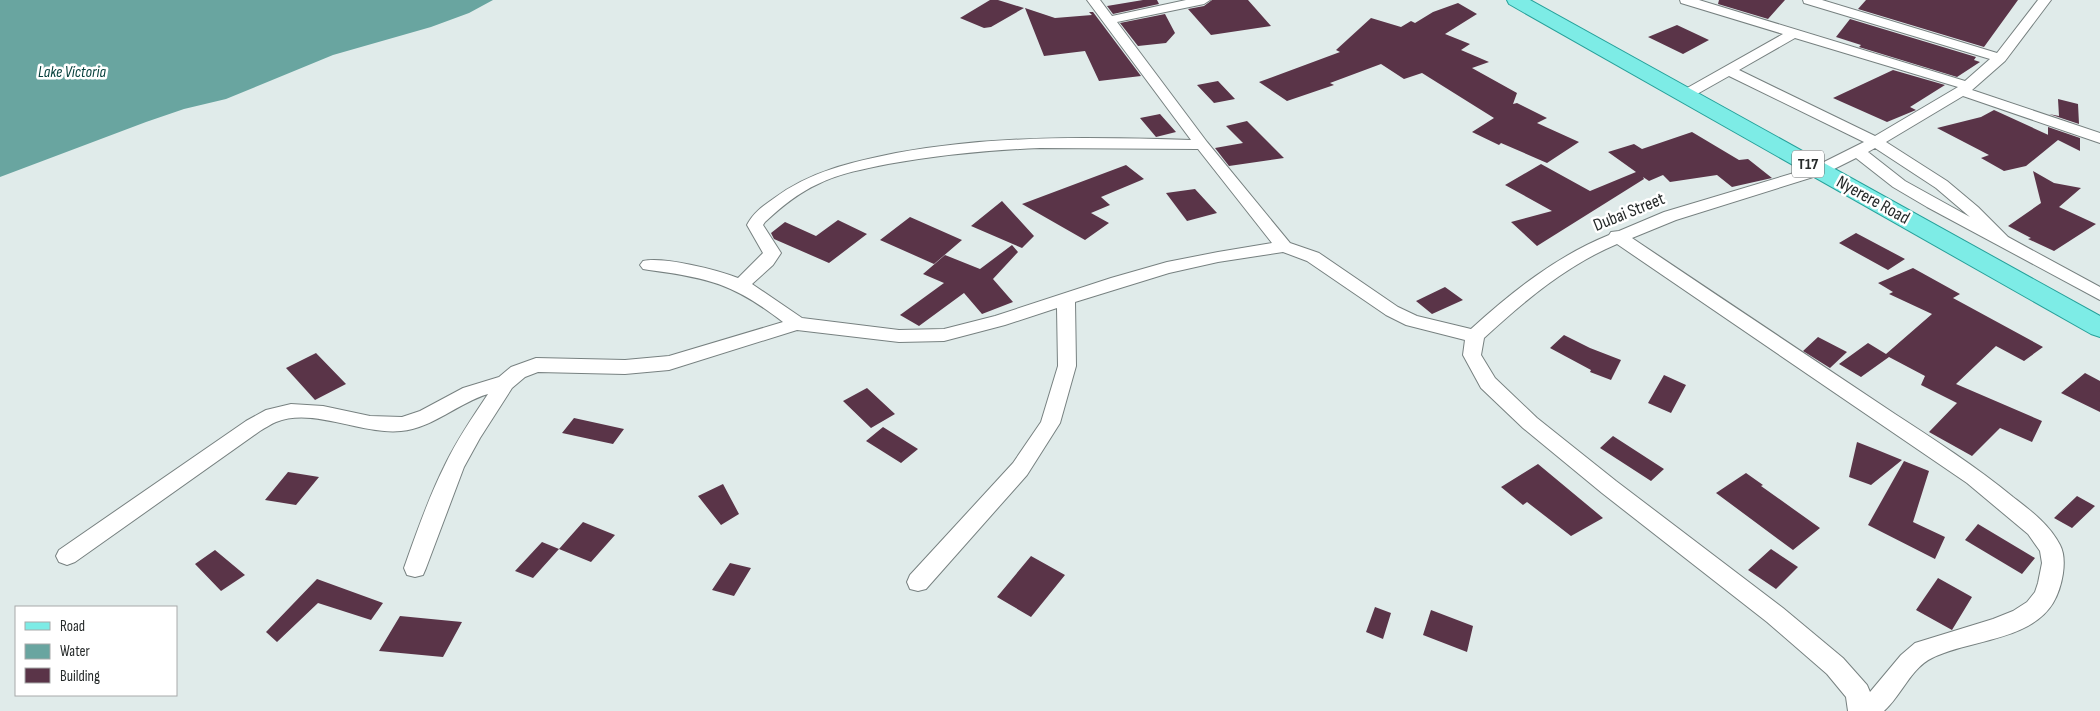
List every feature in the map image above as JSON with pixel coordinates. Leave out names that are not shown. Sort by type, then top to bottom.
[{"type":"main road","name":"Nyerere Road","points":[[1516,0],[2100,328]]},
{"type":"street","points":[[1093,0],[1110,20],[1202,145],[1284,247]]},
{"type":"street","points":[[1110,20],[1204,0]]},
{"type":"street","points":[[1686,0],[1965,88],[2100,138]]},
{"type":"street","points":[[1809,0],[2000,58]]},
{"type":"street","points":[[1820,170],[1876,142],[1965,88],[2000,58],[2045,0]]},
{"type":"street","points":[[1686,95],[1794,33]]},
{"type":"street","points":[[1728,70],[1876,142],[1932,176],[1956,194],[2002,240]]},
{"type":"street","points":[[741,285],[767,261],[772,253],[755,225],[758,219],[794,191],[812,181],[837,172],[916,153],[963,148],[1089,143],[1202,145]]},
{"type":"street","points":[[1857,152],[1899,184],[1933,204],[2100,294]]},
{"type":"street","name":"Dubai Street","points":[[1475,336],[1540,281],[1592,248],[1617,236],[1670,216],[1820,170]]},
{"type":"street","points":[[1617,236],[1974,477],[2036,528],[2051,549],[2053,563],[2049,583],[2045,596],[2036,609],[2021,618],[1995,628],[1923,650],[1909,662],[1881,698],[1866,711]]},
{"type":"street","points":[[415,568],[454,467],[472,434],[505,383],[518,372],[536,365],[625,367],[669,363],[797,324],[899,336],[944,335],[999,321],[1066,298],[1167,268],[1218,257],[1284,247],[1313,257],[1392,311],[1412,321],[1475,336],[1472,355],[1488,383],[1530,423],[1775,615],[1835,666],[1858,693],[1860,711]]},
{"type":"street","points":[[650,265],[716,276],[741,285],[772,304],[797,324]]},
{"type":"street","points":[[918,582],[1020,469],[1050,423],[1067,366],[1066,298]]},
{"type":"street","points":[[67,556],[253,426],[275,414],[294,410],[377,423],[402,424],[424,417],[483,388],[505,383]]},
{"type":"water","name":"Lake Victoria","points":[[0,0],[493,0],[469,13],[431,27],[333,55],[226,99],[184,109],[146,122],[0,177]]},
{"type":"building","points":[[990,0],[998,0],[1024,8],[991,27],[984,28],[960,18]]},
{"type":"building","points":[[1143,0],[1157,0],[1159,4],[1113,14],[1107,6]]},
{"type":"building","points":[[1212,0],[1248,0],[1271,26],[1211,35],[1188,9],[1204,6]]},
{"type":"building","points":[[1719,0],[1785,0],[1768,19],[1718,4]]},
{"type":"building","points":[[1866,0],[2018,0],[1984,47],[1858,9]]},
{"type":"building","points":[[1458,3],[1477,14],[1445,34],[1470,44],[1461,50],[1489,62],[1472,68],[1517,93],[1513,104],[1517,103],[1547,118],[1537,123],[1579,142],[1547,163],[1501,143],[1499,145],[1472,132],[1494,118],[1422,73],[1404,79],[1381,64],[1330,83],[1334,85],[1287,101],[1259,82],[1340,52],[1336,50],[1371,18],[1401,27],[1411,21],[1415,23],[1433,12]]},
{"type":"building","points":[[1025,8],[1055,18],[1092,15],[1089,12],[1093,12],[1141,76],[1099,81],[1085,51],[1044,56]]},
{"type":"building","points":[[1165,14],[1175,33],[1166,43],[1138,46],[1120,23]]},
{"type":"building","points":[[1850,19],[1976,57],[1974,60],[1980,62],[1957,77],[1859,47],[1861,45],[1836,37]]},
{"type":"building","points":[[1677,25],[1709,40],[1683,54],[1648,37]]},
{"type":"building","points":[[1893,70],[1945,85],[1910,107],[1916,110],[1887,122],[1833,98]]},
{"type":"building","points":[[1218,81],[1235,99],[1214,103],[1197,85]]},
{"type":"building","points":[[2058,99],[2078,104],[2079,124],[2049,114],[2059,116]]},
{"type":"building","points":[[1994,110],[2048,135],[2048,127],[2080,138],[2080,151],[2058,140],[2026,166],[2004,171],[1981,158],[1989,155],[1937,128],[1981,117]]},
{"type":"building","points":[[1160,114],[1176,132],[1156,137],[1140,118]]},
{"type":"building","points":[[1247,121],[1284,158],[1229,166],[1215,148],[1243,143],[1226,126]]},
{"type":"building","points":[[1692,132],[1739,160],[1748,159],[1772,178],[1732,187],[1717,175],[1670,182],[1663,175],[1649,181],[1643,177],[1644,179],[1537,246],[1511,222],[1552,211],[1505,185],[1541,164],[1590,191],[1636,172],[1608,152],[1634,144],[1642,149]]},
{"type":"building","points":[[1126,165],[1144,179],[1101,197],[1110,205],[1091,213],[1109,223],[1085,240],[1022,204]]},
{"type":"building","points":[[2033,171],[2054,183],[2081,188],[2059,207],[2096,224],[2054,251],[2028,239],[2031,238],[2008,226],[2041,203]]},
{"type":"building","points":[[1195,189],[1217,213],[1187,221],[1166,193]]},
{"type":"building","points":[[1002,201],[1034,236],[1022,248],[971,226]]},
{"type":"building","points":[[910,217],[962,240],[934,264],[880,240]]},
{"type":"building","points":[[838,220],[867,234],[829,263],[774,239],[771,233],[785,222],[816,236]]},
{"type":"building","points":[[1856,233],[1905,259],[1888,270],[1839,243]]},
{"type":"building","points":[[1012,245],[1018,252],[993,279],[1013,302],[982,314],[964,293],[919,326],[900,315],[944,283],[923,274],[945,255],[980,269]]},
{"type":"building","points":[[1913,268],[1960,294],[1953,298],[2043,347],[2024,361],[1996,346],[1956,384],[2042,421],[2032,442],[2000,428],[1972,456],[1929,432],[1957,403],[1921,385],[1925,376],[1889,357],[1861,377],[1839,364],[1868,343],[1886,354],[1932,314],[1889,294],[1893,292],[1878,283]]},
{"type":"building","points":[[1445,287],[1463,300],[1432,314],[1416,301]]},
{"type":"building","points":[[1564,335],[1621,360],[1611,380],[1590,372],[1591,370],[1550,348]]},
{"type":"building","points":[[1818,337],[1847,352],[1830,368],[1803,351]]},
{"type":"building","points":[[316,353],[346,384],[315,400],[286,368]]},
{"type":"building","points":[[2085,373],[2100,381],[2100,412],[2061,393]]},
{"type":"building","points":[[1664,375],[1686,385],[1671,413],[1648,403]]},
{"type":"building","points":[[867,388],[895,414],[871,428],[843,401]]},
{"type":"building","points":[[574,418],[624,429],[613,444],[562,433]]},
{"type":"building","points":[[883,427],[918,449],[901,463],[866,441]]},
{"type":"building","points":[[1613,436],[1664,469],[1651,481],[1600,448]]},
{"type":"building","points":[[1857,442],[1902,460],[1871,485],[1849,477]]},
{"type":"building","points":[[1904,461],[1929,471],[1913,522],[1945,537],[1935,559],[1868,525]]},
{"type":"building","points":[[1538,464],[1603,518],[1571,536],[1527,502],[1523,505],[1501,487]]},
{"type":"building","points":[[288,472],[319,477],[296,505],[265,500]]},
{"type":"building","points":[[1746,473],[1820,528],[1793,550],[1716,493]]},
{"type":"building","points":[[723,484],[739,514],[721,525],[698,496]]},
{"type":"building","points":[[2077,496],[2095,506],[2072,528],[2054,518]]},
{"type":"building","points":[[583,522],[615,535],[591,562],[559,549]]},
{"type":"building","points":[[1978,524],[2035,558],[2022,574],[1965,540]]},
{"type":"building","points":[[542,542],[559,549],[533,578],[515,571]]},
{"type":"building","points":[[1771,549],[1798,567],[1776,589],[1748,570]]},
{"type":"building","points":[[215,550],[245,575],[221,591],[195,564]]},
{"type":"building","points":[[1031,556],[1065,575],[1031,617],[997,597]]},
{"type":"building","points":[[730,563],[751,568],[734,596],[712,590]]},
{"type":"building","points":[[1938,578],[1972,597],[1952,630],[1916,610]]},
{"type":"building","points":[[317,579],[383,603],[371,620],[318,603],[277,642],[266,632]]},
{"type":"building","points":[[1375,607],[1391,613],[1383,639],[1366,632]]},
{"type":"building","points":[[1431,610],[1473,626],[1467,652],[1423,635]]},
{"type":"building","points":[[400,616],[462,622],[443,657],[379,651]]}]
